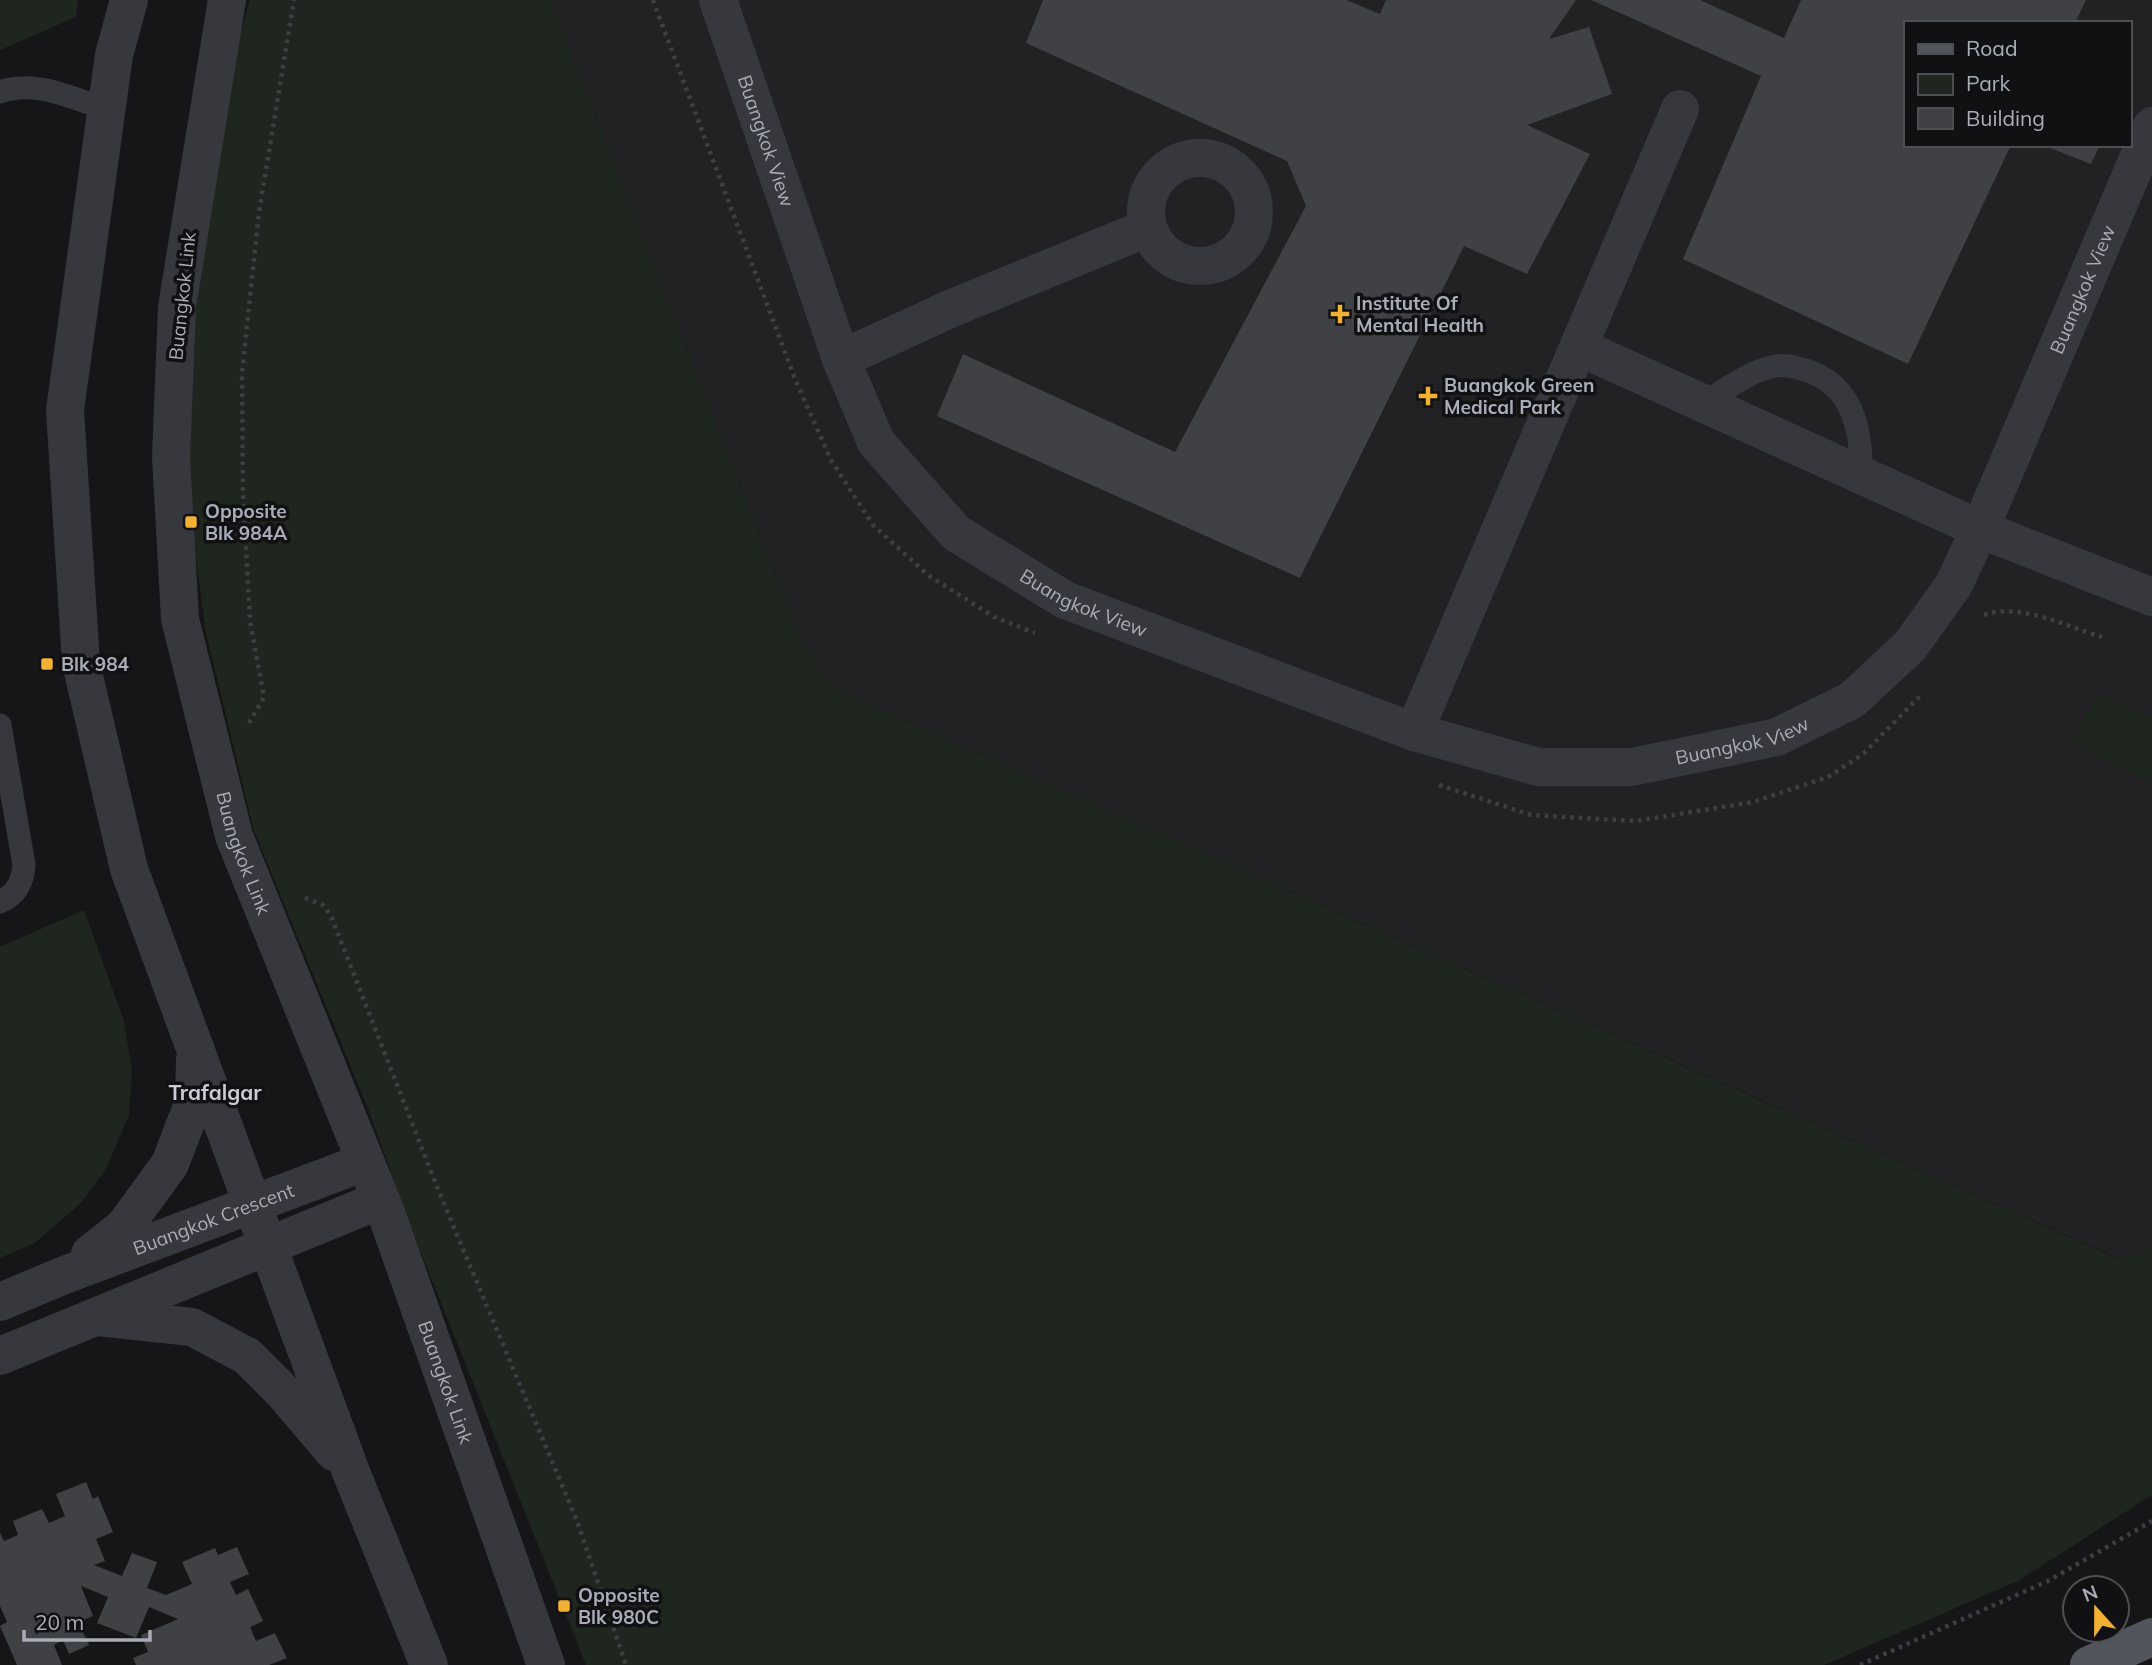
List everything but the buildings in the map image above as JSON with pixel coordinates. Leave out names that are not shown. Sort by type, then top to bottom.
[{"type":"main road","points":[[2090,1665],[2152,1637]]},
{"type":"street","points":[[129,0],[114,55],[65,410],[80,663],[129,869],[351,1472],[429,1665]]},
{"type":"street","name":"Buangkok Link","points":[[227,0],[177,307],[171,457],[180,619],[234,836],[380,1200],[546,1665]]},
{"type":"street","name":"Buangkok View","points":[[718,0],[841,359],[876,442],[956,533],[1065,600],[1414,732],[1538,767],[1632,767],[1777,737],[1852,700],[1910,646],[1953,586],[1980,529],[2152,126]]},
{"type":"street","points":[[1414,732],[1680,109]]},
{"type":"street","points":[[841,359],[950,309],[1147,228]]},
{"type":"street","points":[[1579,347],[1980,529],[2152,597]]},
{"type":"street","name":"Buangkok Crescent","points":[[62,1276],[124,1227],[170,1164],[194,1101],[195,1044]]},
{"type":"street","name":"Buangkok Crescent","points":[[0,1302],[365,1161]]},
{"type":"street","points":[[0,1356],[380,1200]]},
{"type":"street","points":[[92,1316],[192,1327],[247,1356],[283,1392],[351,1472]]},
{"type":"lane","points":[[0,92],[15,87],[36,87],[106,109]]},
{"type":"lane","points":[[1703,404],[1755,372],[1778,365],[1823,376],[1847,400],[1862,440],[1861,474]]},
{"type":"lane","points":[[0,725],[24,865],[23,880],[8,899],[0,902]]},
{"type":"path","points":[[245,733],[264,697],[250,621],[243,493],[242,373],[258,212],[295,0]]},
{"type":"path","points":[[653,0],[795,379],[831,460],[873,525],[928,575],[995,617],[1046,637]]},
{"type":"path","points":[[1979,620],[1985,614],[2000,611],[2021,613],[2102,637]]},
{"type":"path","points":[[1425,780],[1531,815],[1636,821],[1753,802],[1828,777],[1863,754],[1927,689]]},
{"type":"path","points":[[300,893],[305,898],[323,905],[331,916],[437,1187],[577,1521],[626,1665]]},
{"type":"path","points":[[1860,1665],[2048,1581],[2152,1521]]},
{"type":"shaded area","name":"Buangkok Green Medical Park","points":[[550,0],[2152,0],[2152,1248],[2120,1259],[834,689],[803,646]]},
{"type":"green space","points":[[0,0],[78,0],[76,17],[0,50]]},
{"type":"green space","points":[[250,0],[550,0],[803,646],[834,689],[2119,1259],[2152,1248],[2152,1495],[2018,1581],[1824,1665],[586,1665],[409,1223],[369,1111],[254,831],[206,633],[182,456],[213,128]]},
{"type":"green space","points":[[2097,695],[2152,717],[2152,772],[2148,782],[2071,742]]},
{"type":"green space","points":[[84,910],[124,1021],[132,1071],[129,1115],[107,1167],[83,1201],[35,1243],[0,1258],[0,947]]},
{"type":"place","name":"Institute Of Mental Health","points":[[1340,314]]},
{"type":"place","name":"Buangkok Green Medical Park","points":[[1428,396]]},
{"type":"place","name":"Opposite Blk 984A","points":[[191,522]]},
{"type":"place","name":"Blk 984","points":[[47,664]]},
{"type":"place","name":"Opposite Blk 980C","points":[[564,1606]]},
{"type":"district","name":"Trafalgar","points":[[215,1093]]}]
